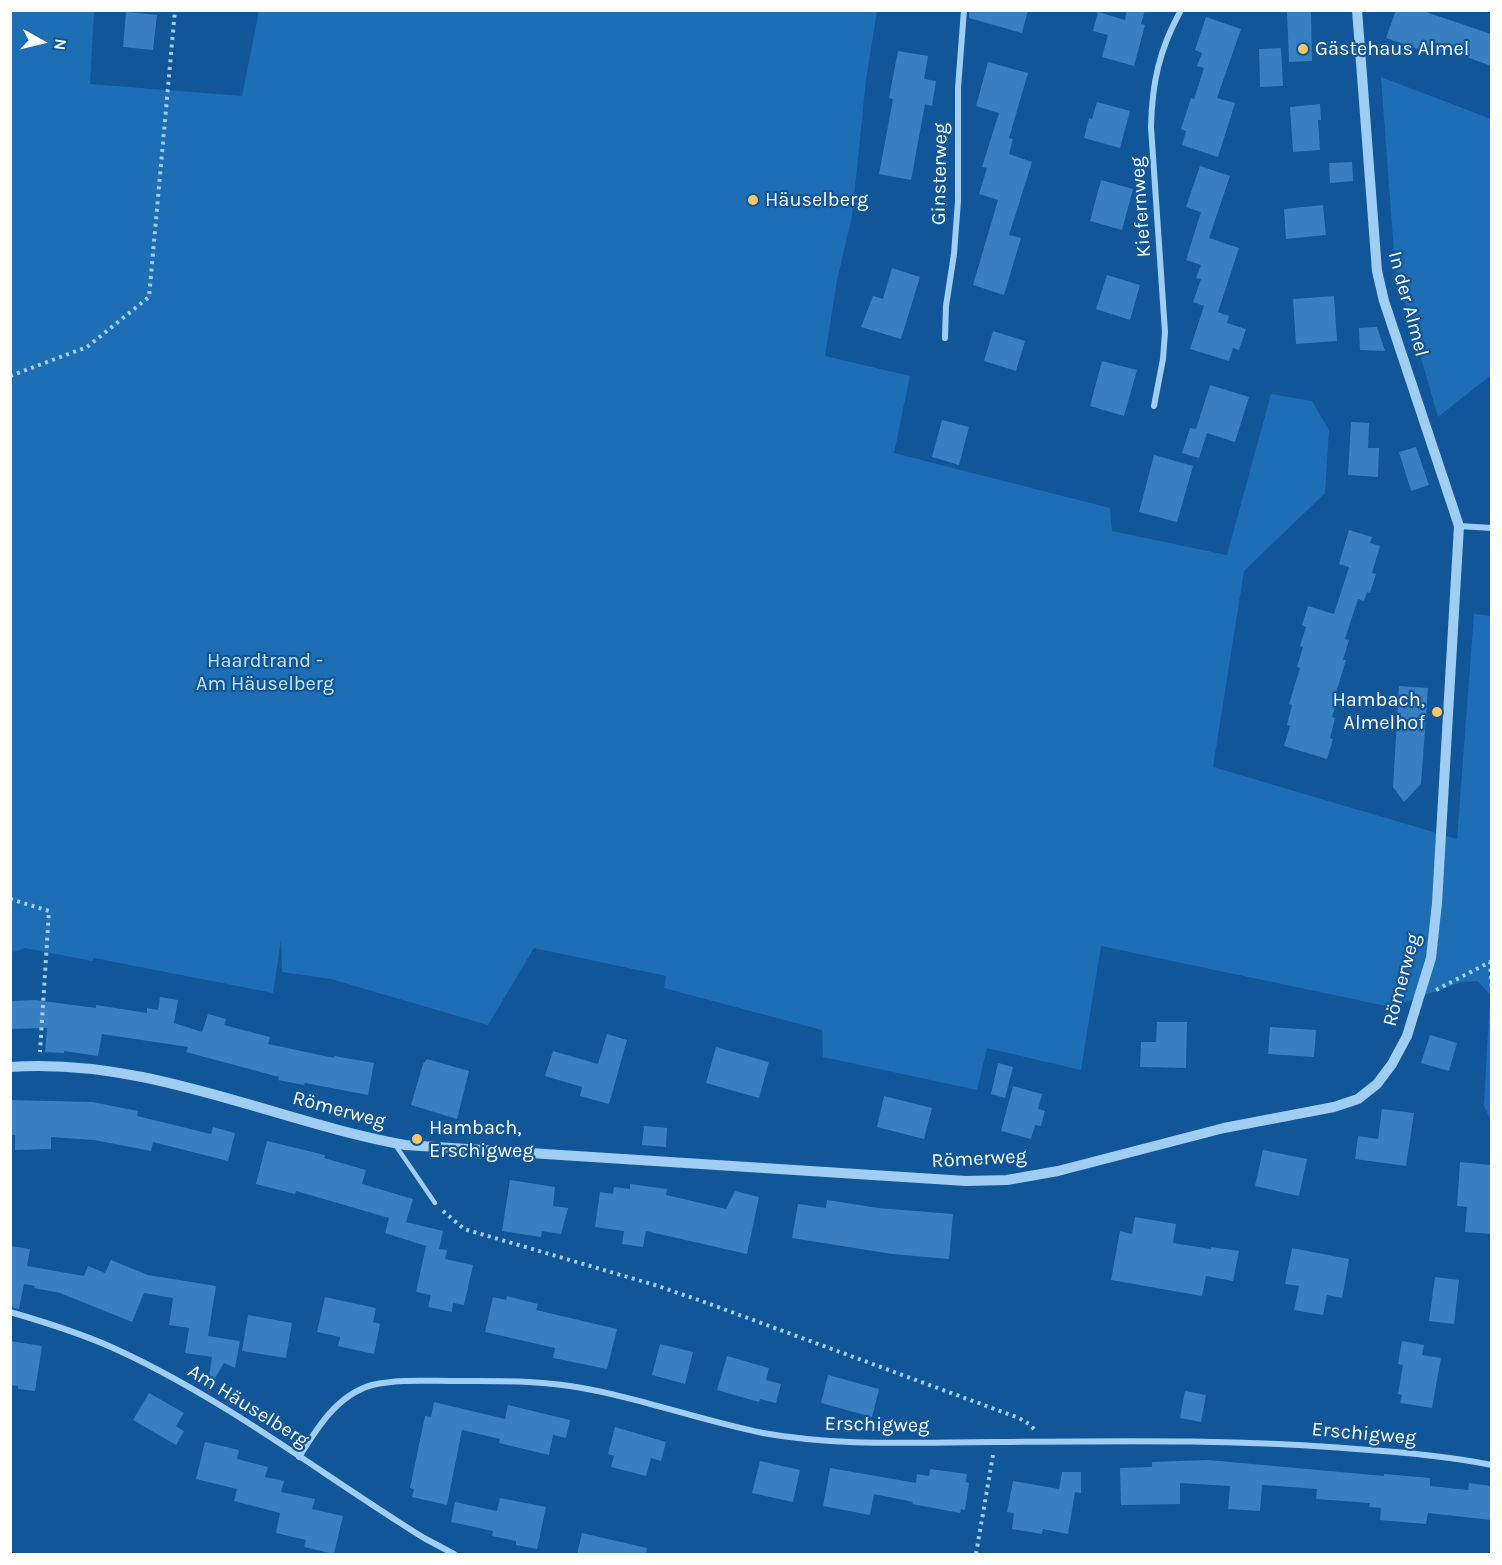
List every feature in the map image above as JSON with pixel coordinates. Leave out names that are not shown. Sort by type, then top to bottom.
[{"type":"street","name":"Ginsterweg","points":[[945,338],[946,306],[954,254],[958,201],[958,88],[964,10]]},
{"type":"street","name":"Kiefernweg","points":[[1154,406],[1163,359],[1165,332],[1151,127],[1152,97],[1157,66],[1167,35],[1180,10]]},
{"type":"street","name":"In der Almel","points":[[1357,10],[1377,271],[1384,301],[1459,526]]},
{"type":"street","points":[[1459,526],[1491,528]]},
{"type":"street","name":"Römerweg","points":[[10,1067],[80,1068],[159,1079],[394,1143],[923,1180],[1007,1180],[1058,1171],[1224,1128],[1334,1107],[1358,1099],[1377,1084],[1392,1064],[1407,1036],[1431,958],[1437,903],[1459,526]]},
{"type":"street","name":"Am Häuselberg","points":[[10,1312],[76,1333],[131,1356],[214,1402],[424,1538],[454,1554]]},
{"type":"street","name":"Erschigweg","points":[[299,1457],[332,1410],[370,1386],[417,1381],[491,1381],[571,1386],[728,1426],[804,1439],[887,1444],[1270,1443],[1398,1452],[1491,1465]]},
{"type":"lane","points":[[394,1143],[435,1203]]},
{"type":"path","points":[[10,375],[87,347],[148,297],[175,10]]},
{"type":"path","points":[[10,899],[49,911],[39,1066]]},
{"type":"path","points":[[1420,999],[1490,962],[1491,991]]},
{"type":"path","points":[[435,1203],[464,1229],[655,1285],[1009,1414],[1029,1424],[1041,1442]]},
{"type":"path","points":[[976,1554],[996,1442]]},
{"type":"green space","name":"Haardtrand - Am Häuselberg","points":[[11,11],[94,11],[90,84],[242,96],[259,11],[877,11],[866,80],[852,216],[837,280],[825,356],[910,376],[894,453],[1110,508],[1112,531],[1227,555],[1271,394],[1312,401],[1329,430],[1325,493],[1244,571],[1213,767],[1457,839],[1474,614],[1491,616],[1491,1120],[1484,1106],[1490,995],[1478,981],[1462,982],[1391,1007],[1101,946],[1081,1070],[987,1048],[977,1090],[823,1057],[822,1030],[664,988],[666,976],[534,948],[488,1025],[331,979],[282,972],[281,940],[273,993],[94,958],[92,961],[25,948],[11,953]]},
{"type":"green space","points":[[1381,77],[1491,119],[1491,375],[1438,417],[1395,267]]},
{"type":"building","points":[[969,10],[1028,10],[1022,33],[969,18]]},
{"type":"building","points":[[1127,10],[1145,10],[1141,24],[1145,25],[1134,66],[1102,57],[1108,35],[1093,31],[1098,12],[1125,20]]},
{"type":"building","points":[[1287,10],[1311,10],[1312,61],[1289,62]]},
{"type":"building","points":[[1396,10],[1420,10],[1491,34],[1491,66],[1443,48],[1442,52],[1429,48],[1427,52],[1386,38]]},
{"type":"building","points":[[126,12],[157,15],[153,50],[123,47]]},
{"type":"building","points":[[1206,17],[1241,29],[1217,98],[1235,103],[1218,157],[1182,145],[1186,131],[1181,129],[1204,68],[1197,66],[1202,53],[1195,50]]},
{"type":"building","points":[[1281,48],[1283,86],[1260,87],[1259,49]]},
{"type":"building","points":[[898,51],[928,56],[924,79],[936,81],[932,106],[925,104],[911,180],[879,174],[893,99],[889,98]]},
{"type":"building","points":[[988,62],[1028,73],[1009,138],[1013,139],[1009,154],[1032,162],[1009,235],[1021,238],[1004,295],[973,285],[998,200],[979,194],[987,168],[982,167],[999,113],[976,106]]},
{"type":"building","points":[[1097,102],[1130,111],[1120,148],[1084,138],[1089,118],[1092,119]]},
{"type":"building","points":[[1320,104],[1321,120],[1318,120],[1320,150],[1293,152],[1290,107]]},
{"type":"building","points":[[1352,162],[1353,181],[1330,183],[1329,163]]},
{"type":"building","points":[[1200,166],[1230,176],[1209,238],[1239,248],[1218,312],[1229,316],[1227,323],[1246,329],[1239,350],[1233,348],[1229,361],[1190,349],[1204,306],[1193,302],[1201,279],[1196,278],[1201,265],[1186,260],[1201,212],[1186,207]]},
{"type":"building","points":[[1101,180],[1133,189],[1122,230],[1090,221]]},
{"type":"building","points":[[1323,205],[1326,235],[1286,239],[1284,209]]},
{"type":"building","points":[[892,268],[920,277],[901,339],[861,327],[873,296],[883,299]]},
{"type":"building","points":[[1107,275],[1140,285],[1130,320],[1096,309]]},
{"type":"building","points":[[1334,296],[1337,341],[1296,344],[1293,299]]},
{"type":"building","points":[[1377,327],[1385,351],[1360,350],[1359,328]]},
{"type":"building","points":[[993,331],[1025,341],[1016,371],[984,361]]},
{"type":"building","points":[[1102,361],[1137,370],[1124,416],[1090,406]]},
{"type":"building","points":[[1210,385],[1249,397],[1235,442],[1207,433],[1199,458],[1182,453],[1190,428],[1196,429]]},
{"type":"building","points":[[942,420],[969,427],[959,465],[932,457]]},
{"type":"building","points":[[1351,422],[1369,423],[1368,448],[1379,448],[1378,477],[1348,475]]},
{"type":"building","points":[[1416,447],[1429,485],[1411,491],[1399,452]]},
{"type":"building","points":[[1154,455],[1193,466],[1177,522],[1139,512]]},
{"type":"building","points":[[1349,530],[1372,537],[1370,543],[1380,546],[1372,573],[1376,574],[1370,593],[1367,592],[1364,601],[1358,599],[1345,639],[1349,640],[1343,660],[1346,660],[1335,696],[1338,697],[1332,717],[1335,718],[1330,738],[1333,739],[1327,759],[1284,746],[1290,726],[1287,725],[1292,705],[1289,704],[1300,668],[1297,667],[1303,647],[1300,646],[1306,627],[1302,625],[1308,606],[1334,614],[1349,567],[1339,564]]},
{"type":"building","points":[[1399,686],[1428,688],[1421,784],[1404,802],[1393,787]]},
{"type":"building","points":[[160,997],[178,1000],[174,1023],[202,1032],[208,1014],[226,1019],[224,1025],[270,1037],[268,1044],[334,1058],[334,1056],[374,1063],[368,1095],[278,1080],[279,1077],[186,1052],[188,1047],[102,1034],[98,1056],[64,1051],[64,1053],[45,1052],[47,1028],[10,1029],[10,1001],[35,1000],[96,1008],[96,1005],[147,1013],[147,1008],[158,1010]]},
{"type":"building","points":[[1157,1022],[1187,1022],[1186,1068],[1140,1067],[1141,1042],[1156,1042]]},
{"type":"building","points":[[1270,1027],[1316,1030],[1314,1057],[1268,1054]]},
{"type":"building","points":[[607,1034],[627,1040],[609,1104],[580,1096],[582,1087],[545,1076],[553,1051],[598,1064]]},
{"type":"building","points":[[1430,1035],[1457,1043],[1449,1071],[1421,1063]]},
{"type":"building","points":[[716,1047],[769,1062],[759,1098],[706,1083]]},
{"type":"building","points":[[427,1059],[469,1071],[457,1119],[411,1105],[423,1064]]},
{"type":"building","points":[[998,1063],[1013,1067],[1005,1098],[991,1094]]},
{"type":"building","points":[[1013,1086],[1042,1094],[1038,1109],[1045,1111],[1041,1126],[1035,1125],[1031,1139],[1001,1131]]},
{"type":"building","points":[[884,1096],[932,1108],[924,1139],[877,1127]]},
{"type":"building","points":[[10,1100],[92,1102],[138,1111],[137,1116],[211,1134],[213,1127],[235,1133],[228,1161],[153,1142],[151,1151],[94,1140],[51,1137],[51,1149],[15,1150],[15,1135],[10,1135]]},
{"type":"building","points":[[1382,1109],[1414,1113],[1406,1166],[1355,1159],[1358,1136],[1378,1139]]},
{"type":"building","points":[[644,1126],[667,1128],[666,1147],[642,1145]]},
{"type":"building","points":[[267,1141],[325,1155],[324,1158],[366,1170],[362,1184],[413,1199],[406,1222],[443,1231],[439,1249],[447,1250],[445,1259],[473,1265],[464,1305],[453,1303],[452,1312],[428,1307],[431,1295],[416,1292],[426,1246],[385,1233],[389,1218],[296,1191],[295,1194],[256,1184]]},
{"type":"building","points":[[1263,1150],[1307,1159],[1299,1196],[1255,1186]]},
{"type":"building","points":[[1460,1162],[1491,1165],[1491,1234],[1465,1232],[1467,1207],[1457,1206]]},
{"type":"building","points":[[510,1180],[555,1187],[553,1206],[568,1208],[561,1234],[542,1231],[541,1237],[502,1231]]},
{"type":"building","points":[[630,1184],[667,1189],[666,1195],[726,1209],[735,1191],[759,1197],[747,1254],[646,1231],[643,1247],[622,1244],[624,1231],[595,1227],[600,1192],[613,1194],[614,1187],[630,1189]]},
{"type":"building","points":[[827,1200],[878,1208],[953,1214],[949,1259],[892,1254],[792,1238],[798,1204],[826,1208]]},
{"type":"building","points":[[1135,1217],[1176,1224],[1173,1243],[1239,1251],[1233,1281],[1206,1276],[1202,1296],[1111,1280],[1120,1231],[1132,1234]]},
{"type":"building","points":[[10,1246],[30,1249],[27,1266],[84,1276],[88,1266],[105,1273],[111,1260],[148,1275],[216,1286],[208,1336],[240,1341],[235,1368],[224,1363],[207,1390],[212,1357],[185,1353],[189,1328],[169,1325],[173,1298],[144,1293],[132,1322],[60,1293],[24,1284],[19,1309],[10,1307]]},
{"type":"building","points":[[1292,1248],[1349,1259],[1342,1298],[1327,1295],[1323,1315],[1294,1310],[1299,1286],[1285,1284]]},
{"type":"building","points":[[1435,1277],[1459,1280],[1454,1324],[1429,1321]]},
{"type":"building","points":[[507,1296],[538,1304],[536,1310],[617,1329],[607,1369],[553,1358],[555,1348],[485,1332],[493,1297],[506,1300]]},
{"type":"building","points":[[325,1297],[376,1308],[373,1322],[380,1324],[374,1354],[338,1346],[340,1337],[317,1332]]},
{"type":"building","points":[[248,1315],[292,1323],[286,1358],[242,1351]]},
{"type":"building","points":[[10,1341],[42,1346],[35,1391],[18,1389],[18,1386],[10,1385]]},
{"type":"building","points":[[1402,1341],[1424,1345],[1422,1355],[1441,1358],[1432,1408],[1400,1403],[1402,1395],[1398,1394],[1403,1365],[1398,1364]]},
{"type":"building","points":[[660,1344],[693,1352],[685,1384],[652,1375]]},
{"type":"building","points":[[727,1356],[769,1368],[766,1380],[781,1384],[776,1403],[760,1399],[759,1402],[717,1390]]},
{"type":"building","points":[[828,1375],[879,1389],[872,1417],[821,1403]]},
{"type":"building","points":[[1185,1391],[1206,1395],[1201,1422],[1180,1418]]},
{"type":"building","points":[[149,1393],[184,1413],[176,1426],[184,1431],[176,1445],[133,1420]]},
{"type":"building","points":[[434,1402],[505,1419],[508,1405],[570,1420],[566,1438],[553,1435],[549,1455],[499,1443],[500,1439],[462,1430],[447,1505],[412,1497],[414,1489],[410,1488],[425,1416],[431,1417]]},
{"type":"building","points":[[615,1427],[666,1442],[661,1461],[651,1458],[646,1476],[611,1467],[614,1456],[608,1454]]},
{"type":"building","points":[[205,1442],[239,1450],[237,1459],[268,1467],[265,1477],[284,1481],[281,1492],[315,1499],[312,1509],[343,1516],[334,1554],[304,1547],[306,1540],[276,1533],[280,1513],[234,1501],[237,1489],[196,1479]]},
{"type":"building","points":[[1208,1460],[1430,1478],[1430,1486],[1468,1490],[1469,1483],[1491,1486],[1491,1520],[1428,1513],[1426,1524],[1380,1520],[1381,1508],[1369,1507],[1370,1503],[1316,1499],[1317,1489],[1262,1485],[1260,1511],[1228,1509],[1230,1486],[1180,1483],[1180,1504],[1121,1505],[1120,1468],[1152,1467],[1152,1462]]},
{"type":"building","points":[[760,1461],[800,1470],[793,1502],[752,1493]]},
{"type":"building","points":[[830,1468],[916,1483],[917,1474],[929,1476],[930,1469],[967,1474],[966,1482],[969,1483],[965,1510],[961,1509],[960,1513],[874,1494],[870,1515],[823,1506]]},
{"type":"building","points":[[1062,1472],[1081,1472],[1081,1493],[1075,1492],[1068,1534],[1043,1529],[1042,1534],[1012,1529],[1014,1513],[1007,1512],[1013,1481],[1059,1489]]},
{"type":"building","points":[[500,1498],[546,1507],[537,1549],[516,1545],[516,1541],[492,1536],[493,1531],[451,1522],[455,1502],[497,1511]]},
{"type":"building","points":[[582,1533],[647,1548],[646,1554],[577,1554]]},
{"type":"place","name":"Gästehaus Almel","points":[[1303,49]]},
{"type":"place","name":"Häuselberg","points":[[753,200]]},
{"type":"place","name":"Hambach, Almelhof","points":[[1437,712]]},
{"type":"place","name":"Hambach, Erschigweg","points":[[417,1139]]}]
